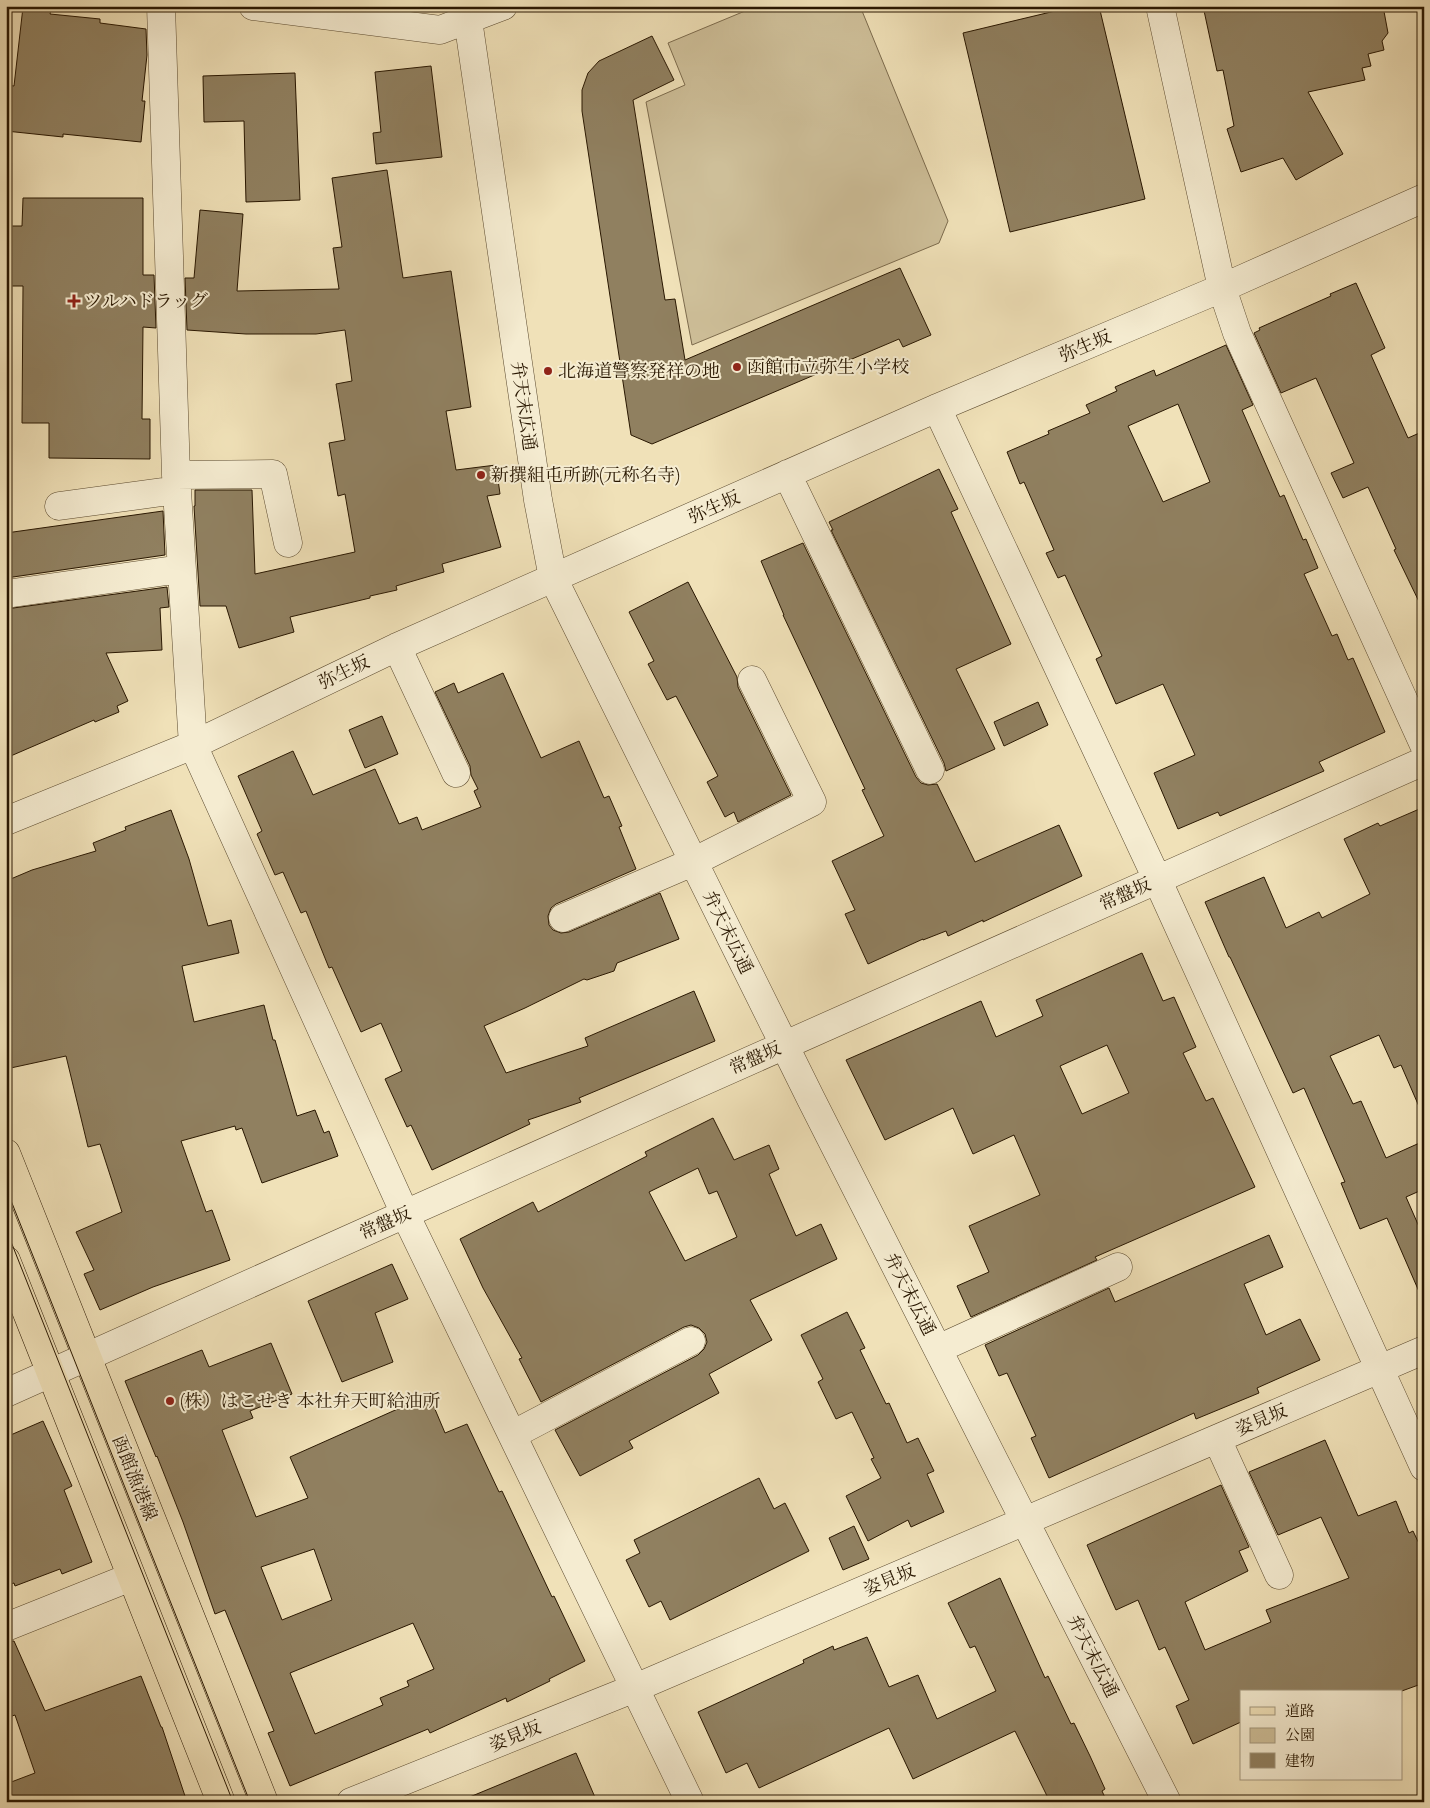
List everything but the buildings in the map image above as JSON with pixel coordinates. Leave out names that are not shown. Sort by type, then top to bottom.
[{"type":"main road","name":"函館漁港線","points":[[6,1153],[264,1802]]},
{"type":"main road","points":[[6,1260],[220,1802]]},
{"type":"street","points":[[161,6],[176,482],[192,745],[405,1214],[690,1802]]},
{"type":"street","points":[[253,6],[440,30],[467,13],[503,6]]},
{"type":"street","points":[[1160,6],[1222,288],[1237,333],[1424,745]]},
{"type":"street","name":"弁天末広通","points":[[467,13],[538,500],[553,578],[784,1045],[1167,1802]]},
{"type":"street","name":"弥生坂","points":[[6,821],[192,745],[397,647],[937,408],[1222,288],[1424,198]]},
{"type":"street","points":[[937,408],[1157,880],[1424,1467]]},
{"type":"street","points":[[58,506],[176,482],[273,474],[288,543]]},
{"type":"street","points":[[788,474],[930,770]]},
{"type":"street","points":[[6,594],[181,569]]},
{"type":"street","points":[[397,647],[456,773]]},
{"type":"street","points":[[563,918],[693,862],[812,802],[752,680]]},
{"type":"street","name":"常盤坂","points":[[6,1393],[1424,761]]},
{"type":"street","points":[[938,1349],[1118,1266]]},
{"type":"street","points":[[512,1435],[691,1341]]},
{"type":"street","name":"姿見坂","points":[[351,1802],[635,1688],[1424,1350]]},
{"type":"street","points":[[1217,1439],[1279,1576]]},
{"type":"street","points":[[6,1627],[131,1577]]},
{"type":"green space","points":[[757,6],[860,6],[948,221],[939,243],[692,345],[646,102],[685,85],[668,43]]},
{"type":"tram line","points":[[6,1188],[250,1802]]},
{"type":"tram line","points":[[6,1229],[233,1802]]},
{"type":"place","name":"ツルハドラッグ","points":[[74,301]]},
{"type":"place","name":"函館市立弥生小学校","points":[[737,367]]},
{"type":"place","name":"北海道警察発祥の地","points":[[548,371]]},
{"type":"place","name":"新撰組屯所跡(元称名寺)","points":[[481,475]]},
{"type":"place","name":"(株）はこせき 本社弁天町給油所","points":[[170,1401]]}]
